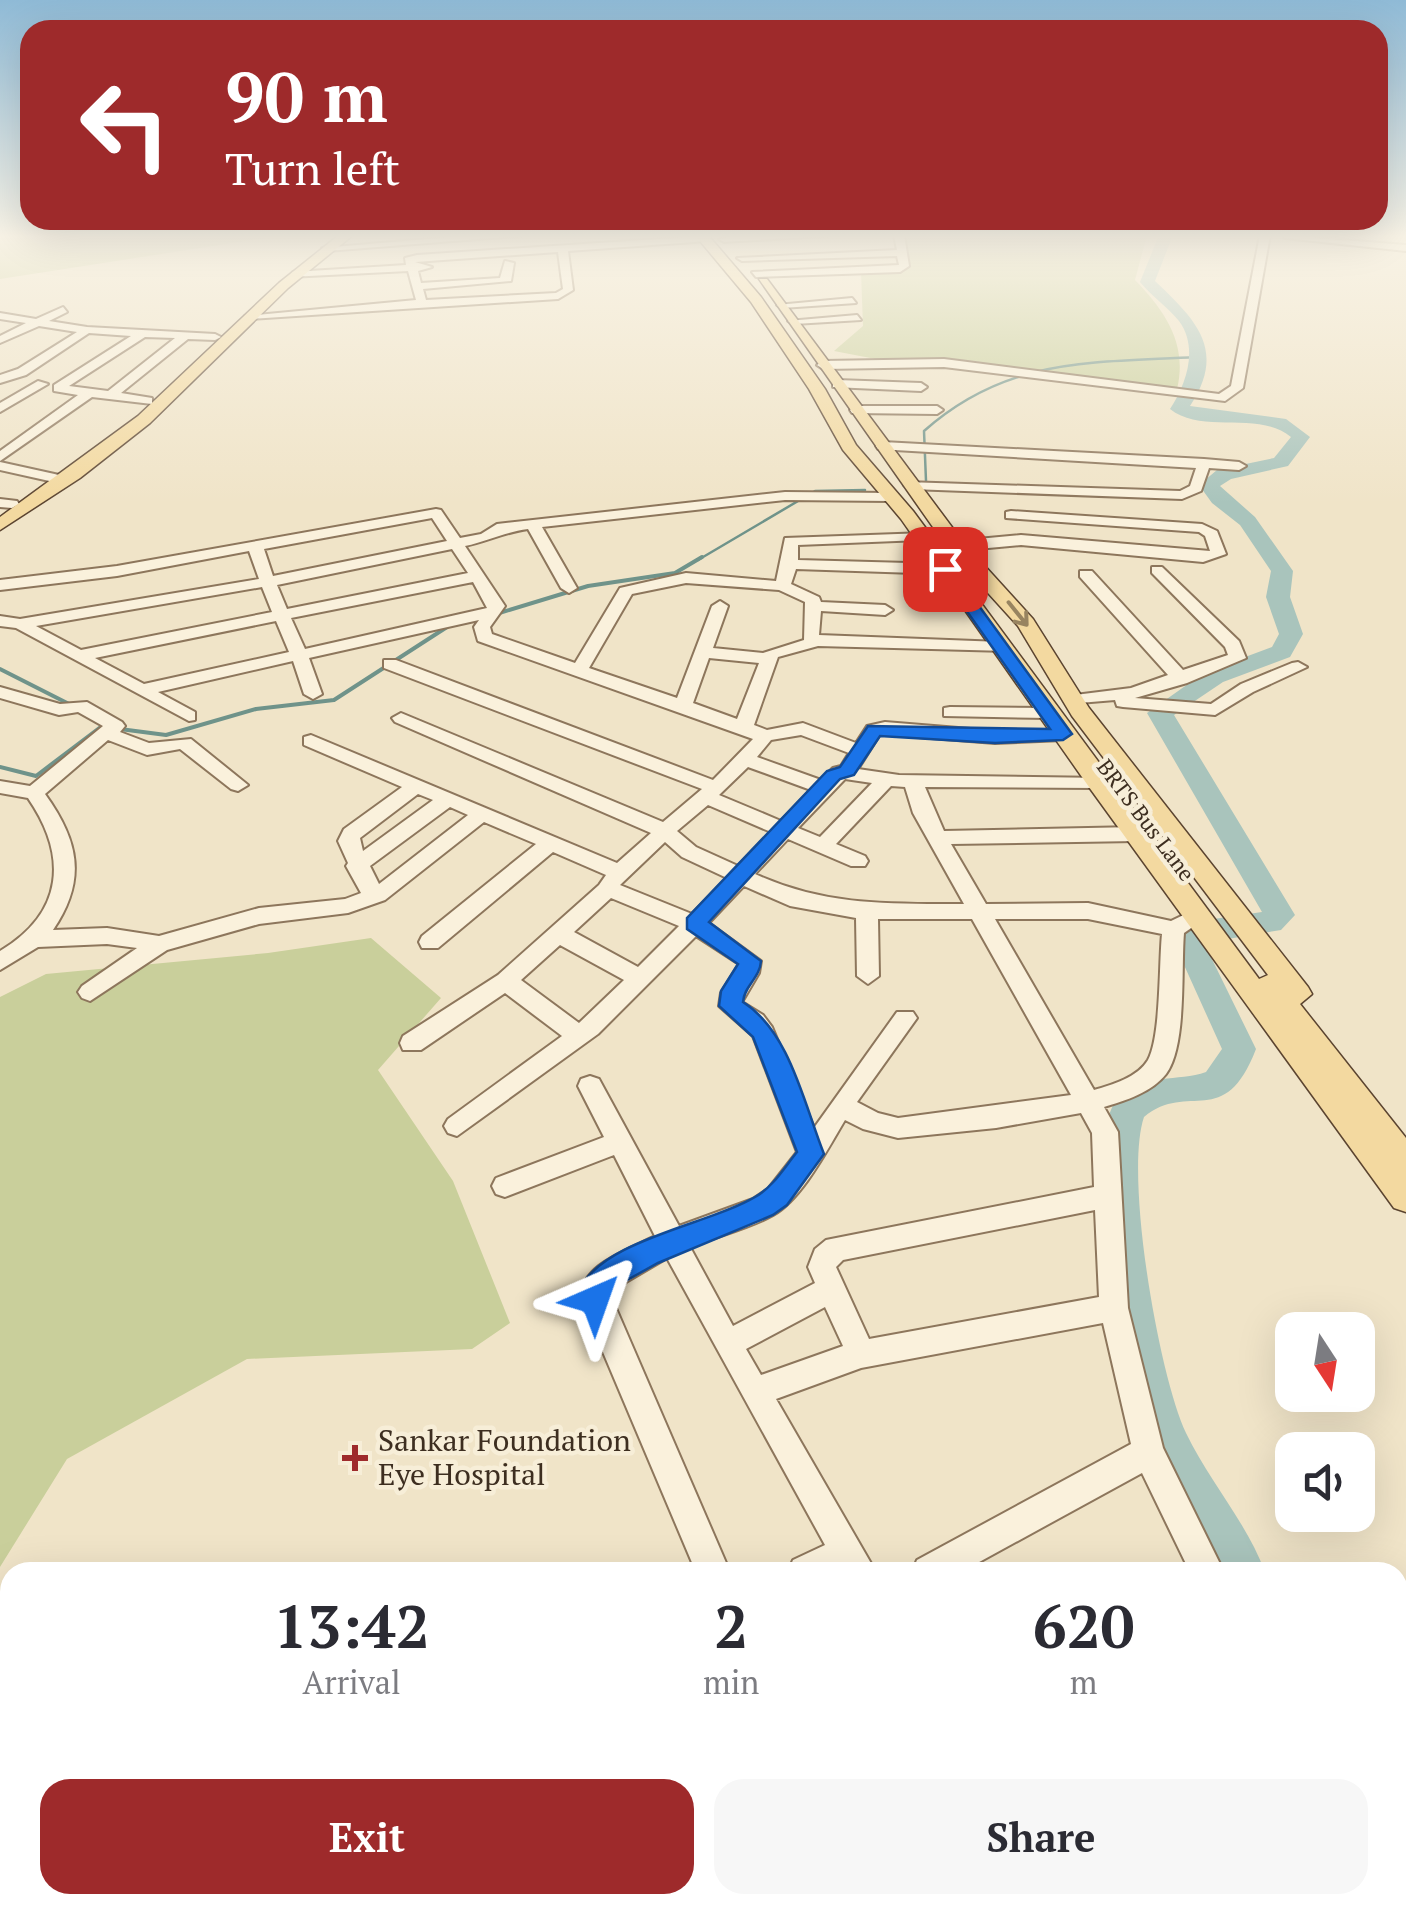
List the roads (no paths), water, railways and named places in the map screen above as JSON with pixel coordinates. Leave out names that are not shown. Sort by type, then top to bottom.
[{"type":"main road","points":[[0,525],[187,382],[236,324]]},
{"type":"main road","points":[[4,506],[60,480],[239,324]]},
{"type":"main road","points":[[773,324],[818,390],[842,436],[921,536],[1136,834],[1203,918],[1261,974],[1406,1134]]},
{"type":"main road","name":"BRTS Bus Lane","points":[[782,324],[1203,918]]},
{"type":"main road","points":[[796,324],[956,546],[1026,623],[1081,699],[1203,918],[1261,974],[1406,1162]]},
{"type":"main road","points":[[1261,974],[1406,1198]]},
{"type":"street","points":[[0,340],[33,324]]},
{"type":"street","points":[[52,324],[87,330],[223,337]]},
{"type":"street","points":[[824,365],[944,363],[1220,398],[1237,388],[1249,324]]},
{"type":"street","points":[[6,378],[87,330]]},
{"type":"street","points":[[58,388],[141,334]]},
{"type":"street","points":[[111,395],[184,336]]},
{"type":"street","points":[[880,363],[892,385]]},
{"type":"street","points":[[6,378],[148,401]]},
{"type":"street","points":[[0,408],[42,384]]},
{"type":"street","points":[[837,384],[921,386]]},
{"type":"street","points":[[0,457],[90,392]]},
{"type":"street","points":[[856,410],[937,410]]},
{"type":"street","points":[[883,446],[1239,466]]},
{"type":"street","points":[[912,485],[1004,485],[1182,494],[1196,488],[1204,463]]},
{"type":"street","points":[[0,466],[60,480]]},
{"type":"street","points":[[1004,485],[1020,540]]},
{"type":"street","points":[[0,621],[20,624],[266,582],[486,537],[498,528],[809,495],[891,497]]},
{"type":"street","points":[[0,585],[117,571],[428,514],[442,517],[478,576],[494,614]]},
{"type":"street","points":[[956,546],[1020,540],[1203,557],[1218,554],[1212,534],[1202,528],[1011,514]]},
{"type":"street","points":[[533,524],[569,588]]},
{"type":"street","points":[[782,586],[790,564],[790,541],[921,536]]},
{"type":"street","points":[[255,545],[266,582],[287,616],[313,694]]},
{"type":"street","points":[[790,564],[945,569]]},
{"type":"street","points":[[1081,699],[1133,692],[1182,678],[1231,661],[1238,652],[1157,570]]},
{"type":"street","points":[[1086,574],[1182,678]]},
{"type":"street","points":[[79,656],[478,576]]},
{"type":"street","points":[[580,670],[621,595],[635,588],[686,578],[782,586],[806,594],[814,606],[808,629],[816,642]]},
{"type":"street","points":[[683,705],[720,606]]},
{"type":"street","points":[[814,606],[886,610]]},
{"type":"street","points":[[142,690],[494,614]]},
{"type":"street","points":[[494,614],[480,632],[484,637],[753,731],[803,729],[859,750]]},
{"type":"street","points":[[20,624],[189,716]]},
{"type":"street","points":[[412,1043],[506,981],[614,881],[662,830],[745,759],[768,659],[778,650],[816,642],[1000,647]]},
{"type":"street","points":[[708,652],[768,659]]},
{"type":"street","points":[[390,664],[708,792],[782,832],[858,861]]},
{"type":"street","points":[[1081,699],[1211,710],[1298,667]]},
{"type":"street","points":[[0,692],[96,712],[110,729],[147,749],[184,743],[238,785]]},
{"type":"street","points":[[950,712],[1048,714]]},
{"type":"street","points":[[402,718],[662,830],[689,852],[790,899],[867,912],[1088,911],[1203,918],[1158,1065],[1148,1078],[1091,1104],[898,1128],[872,1122],[841,1105]]},
{"type":"street","points":[[0,788],[34,792],[110,729]]},
{"type":"street","points":[[847,771],[874,730],[995,737],[1063,734]]},
{"type":"street","points":[[311,741],[551,844],[695,924],[750,961],[749,972],[732,991],[731,1006],[755,1021],[764,1034],[811,1154]]},
{"type":"street","points":[[745,759],[823,788]]},
{"type":"street","points":[[457,1126],[579,1036],[641,979],[834,775],[847,771],[899,780],[1097,782]]},
{"type":"street","points":[[899,780],[984,914],[1105,1132],[1114,1308],[1148,1452],[1201,1562]]},
{"type":"street","points":[[822,847],[899,780]]},
{"type":"street","points":[[377,895],[368,890],[349,850],[351,834],[416,786]]},
{"type":"street","points":[[0,962],[38,939],[51,924],[60,900],[62,837],[34,792]]},
{"type":"street","points":[[356,866],[448,800]]},
{"type":"street","points":[[90,992],[160,944],[259,916],[332,908],[377,895],[482,814]]},
{"type":"street","points":[[938,838],[1136,834]]},
{"type":"street","points":[[430,942],[551,844]]},
{"type":"street","points":[[867,912],[868,976]]},
{"type":"street","points":[[557,934],[641,979]]},
{"type":"street","points":[[38,939],[107,936],[160,944]]},
{"type":"street","points":[[506,981],[579,1036]]},
{"type":"street","points":[[709,1562],[595,1300],[594,1289],[601,1280],[672,1241],[763,1207],[777,1197],[905,1018]]},
{"type":"street","points":[[590,1086],[727,1344],[853,1562]]},
{"type":"street","points":[[505,1186],[620,1142]]},
{"type":"street","points":[[861,1354],[822,1267],[824,1258],[836,1250],[1107,1196]]},
{"type":"street","points":[[727,1344],[831,1289]]},
{"type":"street","points":[[757,1391],[861,1354],[1114,1308]]},
{"type":"street","points":[[947,1562],[1148,1452]]},
{"type":"waterway","points":[[1189,324],[1198,364],[1195,385],[1179,409],[1279,423],[1301,437],[1281,462],[1224,474],[1209,485],[1219,499],[1248,521],[1282,571],[1278,597],[1291,634],[1281,652],[1214,677],[1160,713],[1279,915],[1270,922],[1186,934],[1188,946],[1239,1049],[1231,1070],[1219,1082],[1205,1088],[1158,1093],[1129,1109],[1122,1129],[1120,1163],[1127,1255],[1155,1410],[1182,1473],[1235,1562]]},
{"type":"waterway","points":[[926,481],[924,431],[987,389],[1052,368],[1196,357]]},
{"type":"waterway","points":[[698,560],[815,491],[865,490]]},
{"type":"waterway","points":[[496,614],[588,586],[675,573],[702,557]]},
{"type":"waterway","points":[[120,729],[166,735],[256,709],[334,700],[447,627]]},
{"type":"waterway","points":[[0,669],[73,706]]},
{"type":"waterway","points":[[0,767],[36,776],[102,726],[109,727]]},
{"type":"place","name":"Sankar Foundation Eye Hospital","points":[[355,1458]]}]
